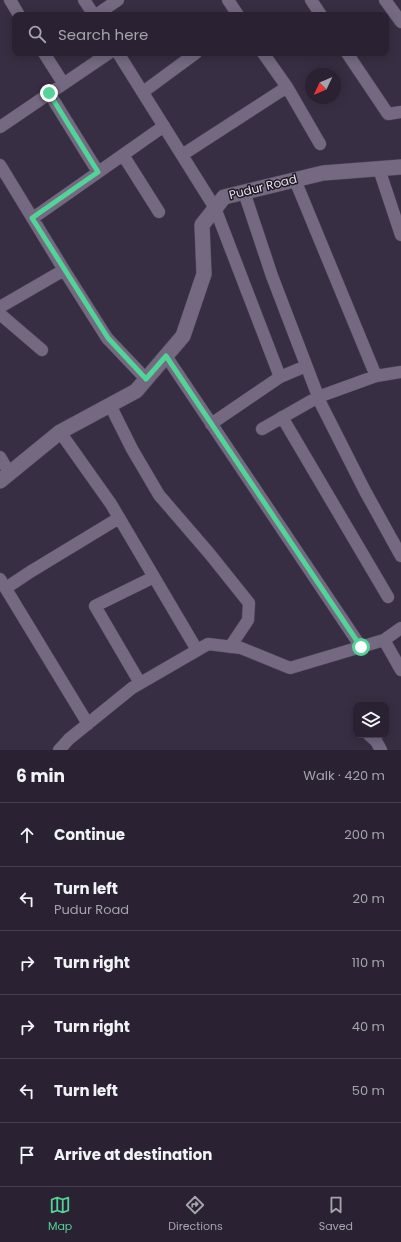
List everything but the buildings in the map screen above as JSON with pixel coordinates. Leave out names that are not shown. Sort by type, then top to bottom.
[{"type":"street","points":[[10,0],[17,12]]},
{"type":"street","points":[[84,0],[93,12]]},
{"type":"street","points":[[100,12],[118,0]]},
{"type":"street","points":[[228,0],[236,12]]},
{"type":"street","points":[[311,0],[319,12]]},
{"type":"street","points":[[385,0],[401,22]]},
{"type":"street","points":[[46,56],[63,83]]},
{"type":"street","points":[[0,127],[104,56]]},
{"type":"street","points":[[120,56],[215,208],[280,377]]},
{"type":"street","points":[[143,92],[192,56]]},
{"type":"street","points":[[265,56],[287,87],[320,144]]},
{"type":"street","points":[[349,56],[388,114],[401,112]]},
{"type":"street","points":[[182,155],[287,87]]},
{"type":"street","points":[[49,93],[98,172]]},
{"type":"street","points":[[32,218],[164,126]]},
{"type":"street","points":[[122,155],[159,212]]},
{"type":"street","points":[[0,165],[64,270],[108,338],[146,379]]},
{"type":"street","name":"Pudur Road","points":[[5,478],[60,432],[136,391],[183,336],[204,274],[202,225],[224,197],[323,173],[401,167]]},
{"type":"street","points":[[379,169],[401,235]]},
{"type":"street","points":[[295,180],[376,376]]},
{"type":"street","points":[[244,192],[272,276],[318,397],[364,491],[401,556]]},
{"type":"street","points":[[0,307],[64,270]]},
{"type":"street","points":[[0,314],[42,350]]},
{"type":"street","points":[[166,356],[361,647]]},
{"type":"street","points":[[211,424],[280,377],[306,366]]},
{"type":"street","points":[[262,429],[318,397],[376,376],[401,372]]},
{"type":"street","points":[[110,405],[132,450],[158,495],[248,603],[248,620],[230,647]]},
{"type":"street","points":[[282,417],[388,597]]},
{"type":"street","points":[[60,432],[111,504],[197,650]]},
{"type":"street","points":[[0,457],[5,478]]},
{"type":"street","points":[[88,724],[3,584],[30,572],[119,518]]},
{"type":"street","points":[[140,683],[95,606],[154,577]]},
{"type":"street","points":[[59,750],[69,739],[132,688],[208,644],[241,648],[290,668],[384,640],[401,628]]},
{"type":"street","points":[[384,640],[401,670]]},
{"type":"street","points":[[372,738],[381,750]]},
{"type":"route","points":[[49,93],[98,172],[32,218],[108,338],[146,379],[166,356],[361,647]]}]
